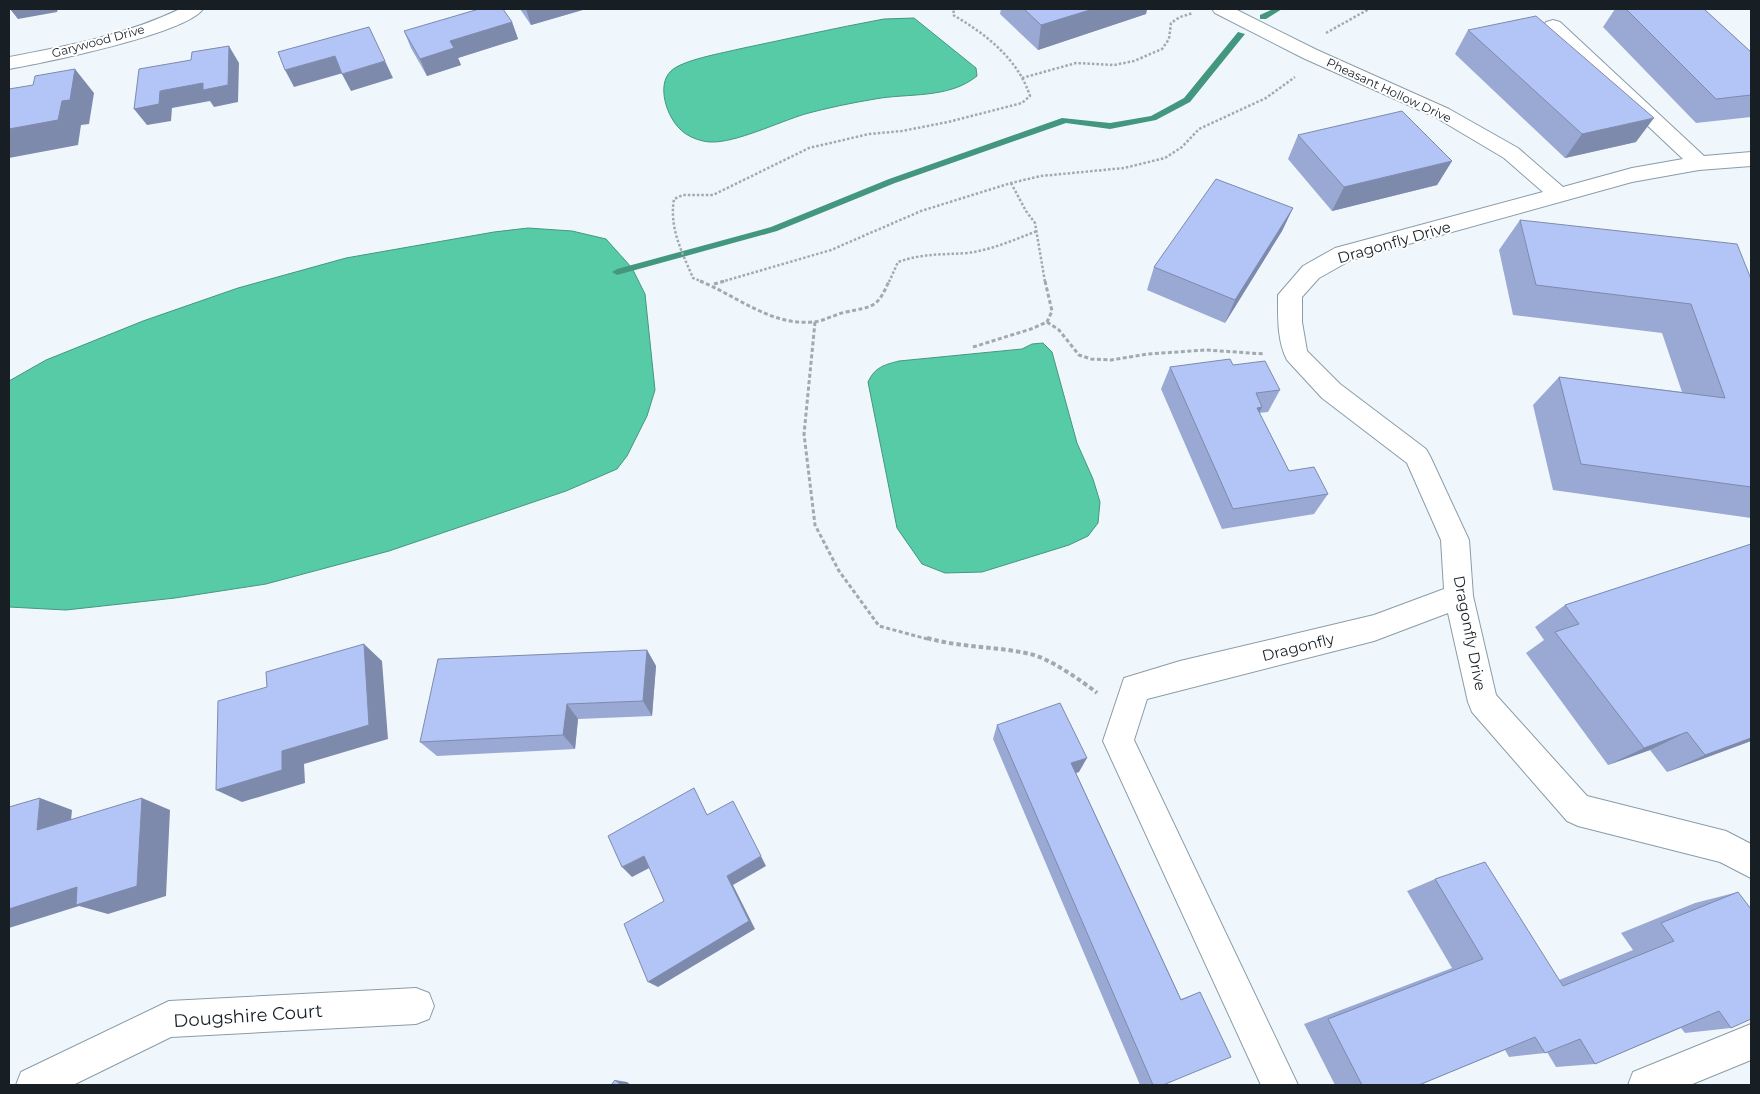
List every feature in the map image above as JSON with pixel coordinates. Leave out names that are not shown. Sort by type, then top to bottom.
[{"type":"street","name":"Pheasant Hollow Drive","points":[[1221,9],[1310,54],[1442,112],[1511,153],[1558,194]]},
{"type":"street","name":"Garywood Drive","points":[[9,63],[129,35],[190,11]]},
{"type":"street","points":[[1553,26],[1699,163]]},
{"type":"street","points":[[1558,194],[1632,175],[1699,163],[1751,159]]},
{"type":"street","name":"Dragonfly Drive","points":[[1558,194],[1473,220],[1343,254],[1311,272],[1290,295],[1290,322],[1296,354],[1332,391],[1417,456],[1455,540],[1459,596],[1483,702],[1578,810],[1726,847],[1751,862]]},
{"type":"street","name":"Dragonfly","points":[[1130,703],[1180,675],[1374,628],[1459,596]]},
{"type":"street","points":[[1130,703],[1118,741],[1280,1085]]},
{"type":"street","name":"Dougshire Court","points":[[34,1085],[169,1019],[416,1006]]},
{"type":"street","points":[[1646,1085],[1751,1042]]},
{"type":"path","points":[[954,9],[953,16],[974,27],[996,44],[1022,78],[1028,87],[1030,96],[1022,103],[948,122],[902,131],[869,134],[808,148],[713,195],[683,195],[674,199],[671,208],[676,237],[693,278],[712,284],[775,318],[800,324],[815,322],[847,311],[868,310],[877,302],[898,262],[914,256],[970,253],[990,249],[1011,243],[1037,231]]},
{"type":"path","points":[[1318,37],[1369,9]]},
{"type":"path","points":[[1022,78],[1076,63],[1114,65],[1134,61],[1162,48],[1169,38],[1171,23],[1180,17],[1194,12]]},
{"type":"path","points":[[712,284],[831,250],[921,211],[1011,183],[1041,176],[1124,168],[1165,158],[1182,147],[1200,129],[1224,116],[1266,98],[1297,75]]},
{"type":"path","points":[[972,347],[1032,329],[1047,322],[1052,311],[1040,258],[1035,223],[1026,211],[1011,183]]},
{"type":"path","points":[[815,322],[804,434],[815,525],[839,571],[879,626],[952,646],[1032,654],[1130,703]]},
{"type":"path","points":[[1047,322],[1059,330],[1079,355],[1091,359],[1111,360],[1148,354],[1206,350],[1278,356],[1296,354]]},
{"type":"shaded area","points":[[914,18],[976,68],[977,76],[966,83],[941,92],[888,97],[830,108],[805,114],[744,136],[721,141],[703,141],[686,134],[675,124],[667,109],[664,84],[671,71],[684,63],[703,57],[866,22]]},
{"type":"shaded area","points":[[528,228],[572,231],[606,239],[632,268],[645,294],[655,390],[647,416],[627,456],[617,469],[566,491],[389,551],[266,584],[175,598],[66,610],[9,607],[9,381],[46,360],[143,321],[238,288],[346,258],[494,232]]},
{"type":"shaded area","points":[[1043,343],[1052,352],[1077,443],[1093,479],[1100,502],[1098,523],[1088,536],[1069,545],[982,572],[945,573],[922,564],[897,528],[868,382],[880,367],[899,361],[1022,349],[1032,344]]},
{"type":"building","points":[[479,9],[503,9],[512,22],[450,41],[454,48],[420,59],[404,31]]},
{"type":"building","points":[[1024,9],[1093,9],[1041,25]]},
{"type":"building","points":[[1626,9],[1704,9],[1751,52],[1751,95],[1716,99]]},
{"type":"building","points":[[1536,16],[1654,118],[1582,134],[1468,30]]},
{"type":"building","points":[[369,27],[385,61],[342,74],[335,56],[285,70],[278,52]]},
{"type":"building","points":[[229,46],[228,85],[203,90],[203,83],[160,91],[159,104],[134,109],[139,69],[191,60],[192,52]]},
{"type":"building","points":[[75,69],[70,100],[62,101],[58,120],[9,129],[9,89],[33,85],[35,76]]},
{"type":"building","points":[[1402,111],[1452,161],[1344,187],[1298,135]]},
{"type":"building","points":[[1216,179],[1293,208],[1235,300],[1154,267]]},
{"type":"building","points":[[1520,220],[1737,244],[1751,279],[1751,487],[1581,464],[1559,377],[1725,398],[1691,304],[1536,285]]},
{"type":"building","points":[[1230,359],[1233,365],[1265,361],[1280,390],[1256,393],[1262,407],[1257,408],[1289,471],[1314,467],[1328,494],[1233,509],[1170,367]]},
{"type":"building","points":[[1751,544],[1751,738],[1705,755],[1687,732],[1644,748],[1555,632],[1579,624],[1565,605]]},
{"type":"building","points":[[364,644],[369,725],[282,751],[282,770],[216,790],[218,701],[267,687],[266,672]]},
{"type":"building","points":[[647,650],[643,701],[567,704],[563,735],[420,742],[438,659]]},
{"type":"building","points":[[1060,703],[1087,758],[1071,763],[1181,1000],[1200,992],[1231,1057],[1163,1085],[1153,1085],[997,725]]},
{"type":"building","points":[[694,788],[707,815],[733,801],[761,856],[727,876],[749,921],[648,982],[624,924],[664,901],[644,856],[622,867],[608,836]]},
{"type":"building","points":[[40,798],[37,830],[142,798],[137,886],[76,905],[77,887],[9,909],[9,807]]},
{"type":"building","points":[[1485,862],[1563,986],[1674,941],[1661,923],[1738,892],[1751,909],[1751,1019],[1731,1028],[1719,1011],[1595,1064],[1580,1039],[1545,1053],[1535,1037],[1419,1085],[1362,1085],[1328,1019],[1483,959],[1435,879]]},
{"type":"building","points":[[615,1080],[621,1085],[611,1085]]},
{"type":"waterway","points":[[1263,17],[1278,9]]},
{"type":"waterway","points":[[617,272],[774,229],[892,181],[1065,120],[1110,126],[1153,118],[1187,100],[1241,34]]}]
